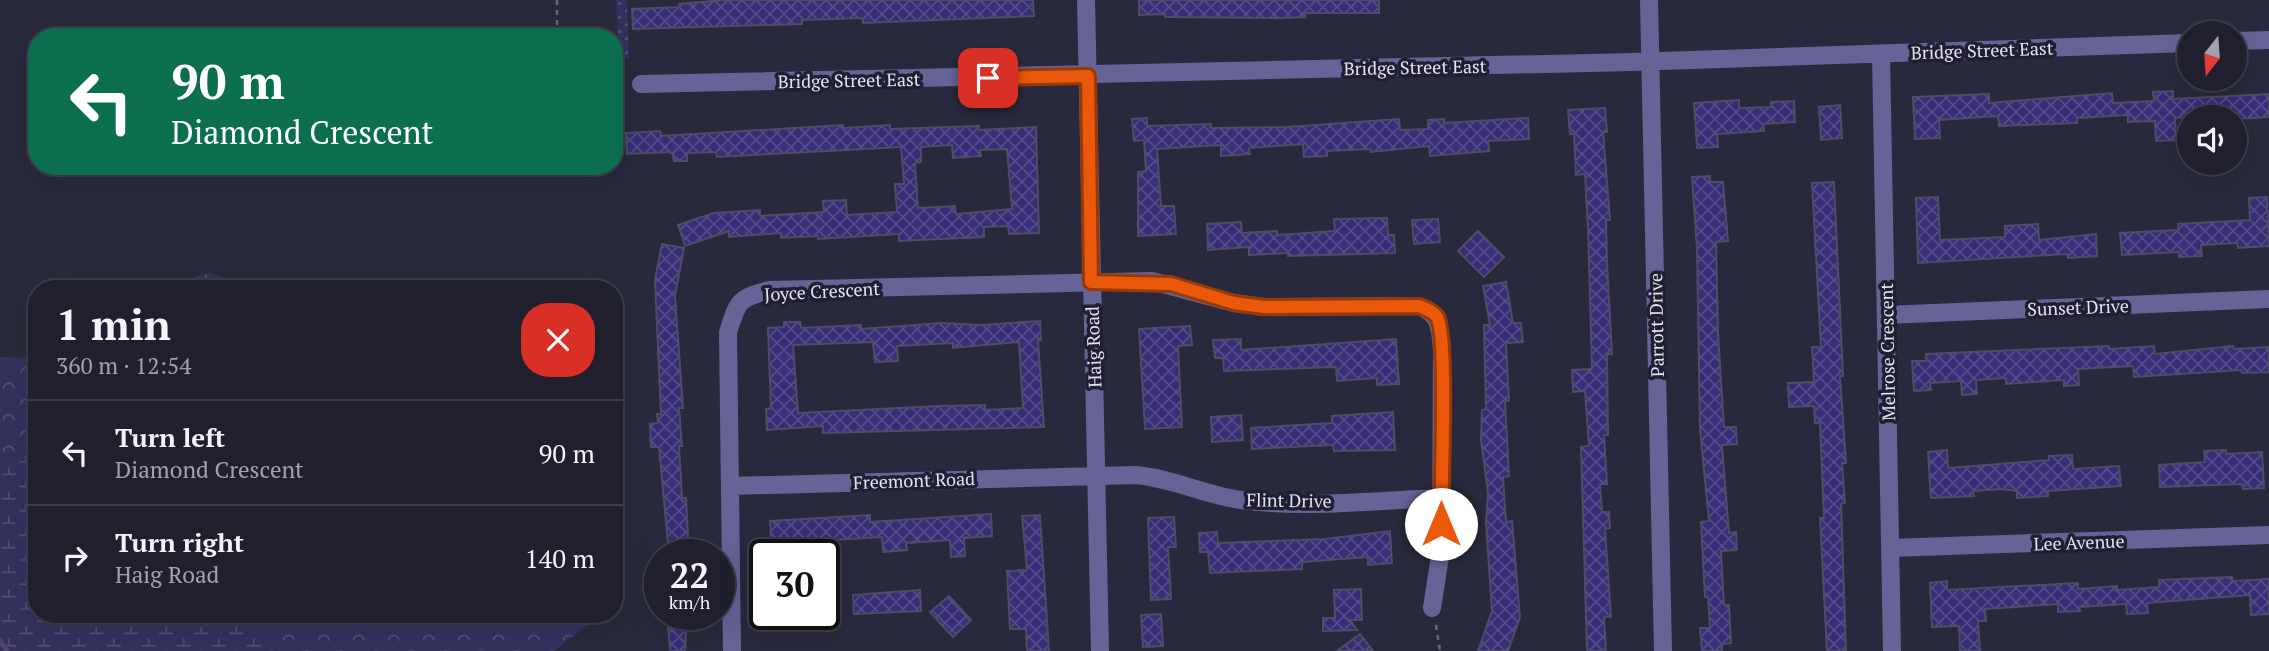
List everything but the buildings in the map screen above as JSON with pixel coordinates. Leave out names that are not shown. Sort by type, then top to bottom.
[{"type":"street","name":"Haig Road","points":[[1086,0],[1100,651]]},
{"type":"street","name":"Parrott Drive","points":[[1649,0],[1663,651]]},
{"type":"street","points":[[2247,41],[2269,40]]},
{"type":"street","name":"Bridge Street East","points":[[641,84],[1088,76],[2177,43]]},
{"type":"street","name":"Melrose Crescent","points":[[1881,54],[1892,651]]},
{"type":"street","name":"Joyce Crescent","points":[[732,651],[728,332],[737,303],[747,296],[771,290],[1091,282],[1171,284],[1234,303],[1264,307],[1419,306],[1431,311],[1439,319],[1442,350],[1439,571],[1433,608]]},
{"type":"street","name":"Sunset Drive","points":[[1886,315],[2269,299]]},
{"type":"street","name":"Freemont Road","points":[[731,486],[1097,475]]},
{"type":"street","name":"Flint Drive","points":[[1097,475],[1163,477],[1240,500],[1324,502],[1441,498]]},
{"type":"street","name":"Lee Avenue","points":[[1889,548],[2269,535]]},
{"type":"path","points":[[557,0],[557,28]]},
{"type":"path","points":[[1433,608],[1440,651]]},
{"type":"green space","points":[[616,0],[627,0],[629,58],[623,58],[623,28],[617,28]]},
{"type":"green space","points":[[209,273],[230,280],[188,280]]},
{"type":"green space","points":[[0,357],[28,358],[28,623],[590,623],[554,651],[0,651]]},
{"type":"green space","points":[[28,452],[28,623],[255,623],[263,651],[0,651],[0,454]]},
{"type":"waterway","points":[[0,641],[7,651]]},
{"type":"route","points":[[988,78],[1088,76],[1091,282],[1152,281],[1234,303],[1264,307],[1419,306],[1431,311],[1439,319],[1442,350],[1441,524]]}]
